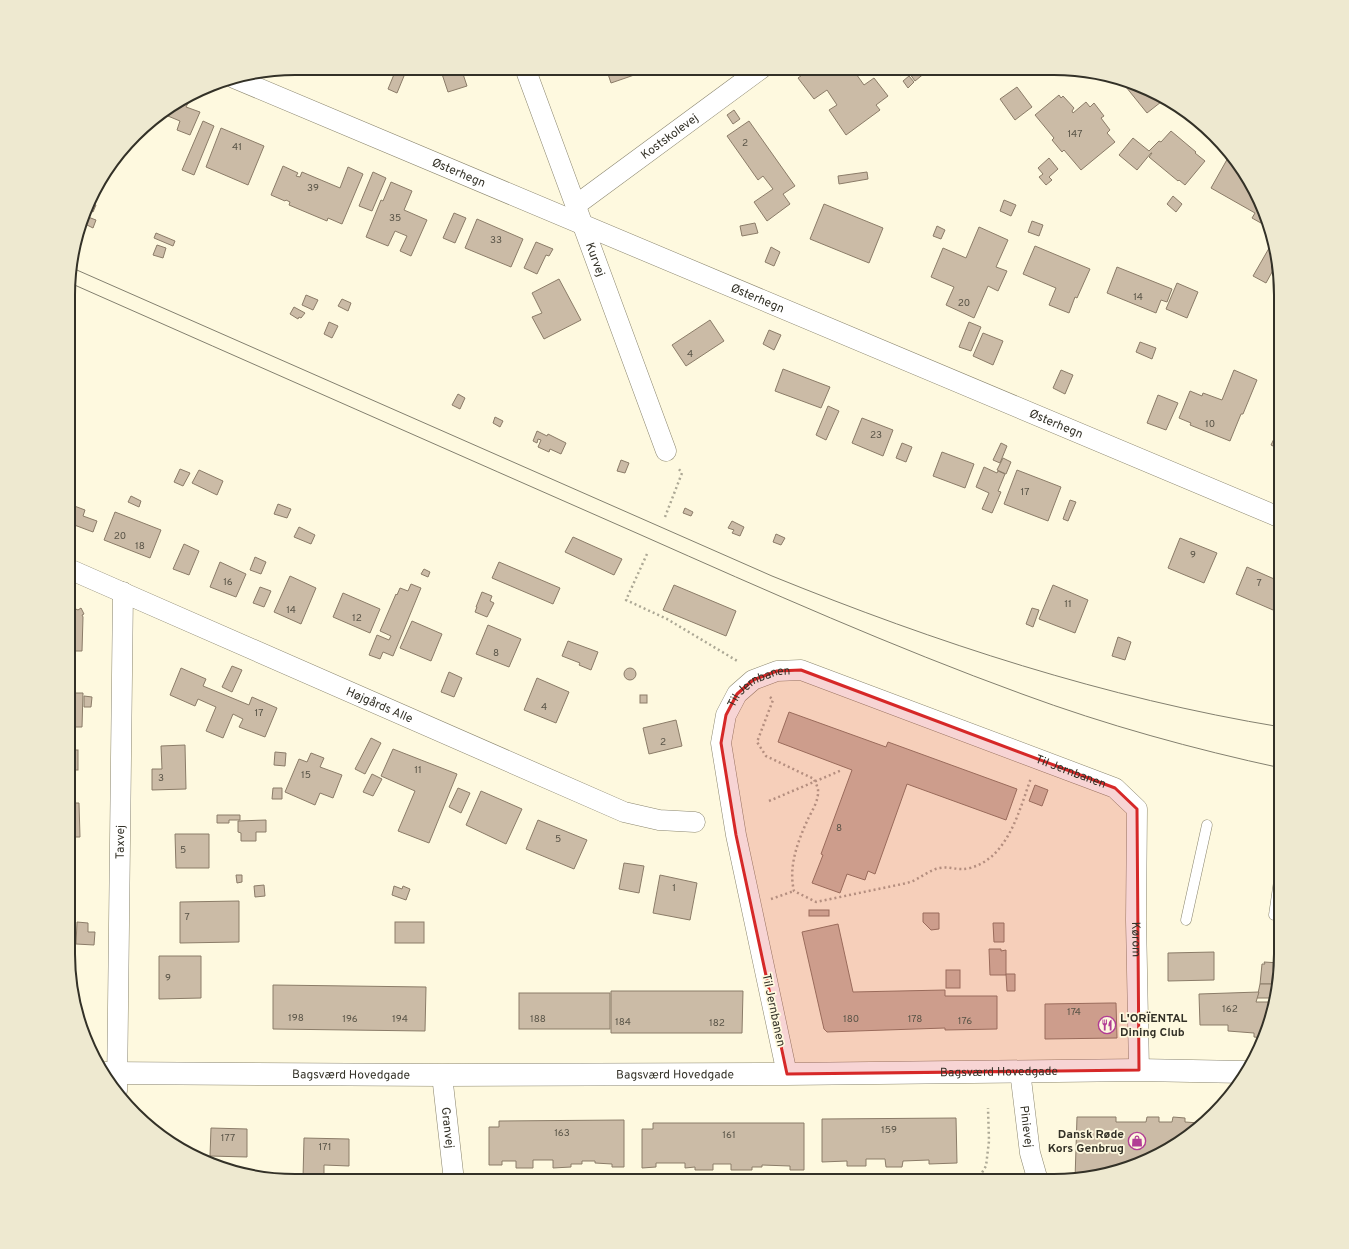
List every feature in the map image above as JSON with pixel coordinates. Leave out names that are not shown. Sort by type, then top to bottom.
[{"type":"street","name":"Kurvej","points":[[528,75],[666,451]]},
{"type":"street","name":"Kostskolevej","points":[[576,205],[752,75]]},
{"type":"street","name":"Østerhegn","points":[[242,81],[1274,515]]},
{"type":"street","name":"Højgårds Alle","points":[[75,572],[624,812],[659,820],[694,822]]},
{"type":"street","name":"Taxvej","points":[[113,1078],[123,592]]},
{"type":"street","name":"Til Jernbanen","points":[[787,1074],[736,835],[721,743],[726,715],[737,694],[753,680],[777,671],[801,670],[1115,788],[1137,809]]},
{"type":"street","name":"Kørom","points":[[1137,809],[1136,920],[1139,1070]]},
{"type":"street","name":"Bagsværd Hovedgade","points":[[114,1079],[1139,1070],[1240,1072]]},
{"type":"street","name":"Pinievej","points":[[1020,1072],[1030,1153],[1036,1174]]},
{"type":"street","name":"Granvej","points":[[442,1075],[453,1174]]},
{"type":"lane","points":[[1186,920],[1207,825]]},
{"type":"path","points":[[665,517],[682,473],[666,451]]},
{"type":"path","points":[[647,554],[626,600],[667,619],[741,664],[753,680],[773,700],[757,742],[766,756],[814,779],[818,790],[816,804],[804,829],[793,862],[792,880],[794,891],[816,902],[907,883],[941,868],[960,870],[985,862],[996,852],[1010,834],[1038,760]]},
{"type":"path","points":[[769,801],[842,770]]},
{"type":"path","points":[[981,1174],[986,1166],[990,1141],[988,1108]]},
{"type":"highlighted area","points":[[801,670],[1115,788],[1137,809],[1139,1070],[787,1074],[736,835],[721,743],[726,715],[737,694],[753,680],[777,671]]},
{"type":"building","points":[[394,75],[404,76],[397,93],[388,89]]},
{"type":"building","points":[[442,75],[463,75],[467,86],[448,92]]},
{"type":"building","points":[[608,75],[634,75],[611,83]]},
{"type":"building","points":[[802,75],[857,75],[864,85],[874,78],[888,96],[876,105],[880,110],[846,135],[829,110],[837,105],[827,90],[814,99],[798,78]]},
{"type":"building","points":[[911,75],[922,75],[915,81]]},
{"type":"building","points":[[909,76],[914,82],[908,88],[903,81]]},
{"type":"building","points":[[1017,87],[1032,107],[1015,120],[1000,99]]},
{"type":"building","points":[[1126,88],[1161,102],[1147,113]]},
{"type":"building","points":[[1059,95],[1061,98],[1063,96],[1074,108],[1072,111],[1073,113],[1086,102],[1090,107],[1094,103],[1104,116],[1101,118],[1110,130],[1107,133],[1115,142],[1081,170],[1064,150],[1062,152],[1052,140],[1054,138],[1035,115]]},
{"type":"building","points":[[188,102],[186,107],[200,112],[190,135],[177,130],[180,121],[167,116]]},
{"type":"building","points":[[734,110],[740,119],[733,124],[727,115]]},
{"type":"building","points":[[203,121],[214,126],[194,175],[182,170]]},
{"type":"building","points":[[749,121],[795,186],[783,194],[790,204],[767,221],[754,202],[773,189],[763,176],[758,180],[727,136]]},
{"type":"building","points":[[221,128],[264,146],[248,185],[206,167]]},
{"type":"building","points":[[1171,131],[1205,161],[1185,185],[1149,157],[1152,153],[1137,170],[1119,155],[1133,138],[1149,151],[1159,141],[1161,142]]},
{"type":"building","points":[[1049,158],[1058,169],[1049,177],[1052,180],[1046,185],[1039,177],[1043,174],[1038,168]]},
{"type":"building","points":[[1227,159],[1245,185],[1262,224],[1252,218],[1255,213],[1211,188]]},
{"type":"building","points":[[283,166],[298,173],[296,176],[300,177],[302,172],[340,188],[348,167],[363,174],[342,224],[328,218],[327,221],[289,205],[290,202],[286,200],[285,201],[271,195]]},
{"type":"building","points":[[373,172],[386,178],[372,211],[359,206]]},
{"type":"building","points":[[867,172],[868,179],[839,184],[838,176]]},
{"type":"building","points":[[391,182],[412,191],[404,210],[427,220],[411,256],[400,251],[407,236],[395,231],[388,246],[366,237],[381,200],[383,201]]},
{"type":"building","points":[[1173,196],[1182,204],[1176,212],[1167,204]]},
{"type":"building","points":[[1004,200],[1016,205],[1011,216],[1000,211]]},
{"type":"building","points":[[824,204],[883,228],[869,263],[810,239]]},
{"type":"building","points":[[454,213],[466,218],[455,243],[443,238]]},
{"type":"building","points":[[89,218],[96,220],[93,228],[87,225]]},
{"type":"building","points":[[477,219],[523,239],[511,267],[465,248]]},
{"type":"building","points":[[1032,221],[1043,225],[1039,236],[1028,232]]},
{"type":"building","points":[[755,223],[758,233],[742,236],[740,226]]},
{"type":"building","points":[[937,226],[945,230],[941,239],[933,236]]},
{"type":"building","points":[[979,227],[1008,240],[996,267],[1007,271],[998,291],[988,286],[974,318],[946,305],[954,287],[931,277],[943,248],[966,258]]},
{"type":"building","points":[[156,233],[175,241],[173,246],[154,238]]},
{"type":"building","points":[[536,242],[553,249],[549,256],[546,255],[537,274],[524,268]]},
{"type":"building","points":[[157,245],[166,248],[163,258],[153,255]]},
{"type":"building","points":[[1035,246],[1090,269],[1077,298],[1075,297],[1069,313],[1049,305],[1056,288],[1023,274]]},
{"type":"building","points":[[771,247],[780,252],[774,266],[765,262]]},
{"type":"building","points":[[1269,248],[1273,271],[1266,283],[1253,276]]},
{"type":"building","points":[[1117,267],[1172,289],[1167,302],[1161,300],[1156,313],[1107,293]]},
{"type":"building","points":[[559,279],[581,320],[544,339],[532,317],[542,313],[532,293]]},
{"type":"building","points":[[1177,283],[1198,292],[1187,318],[1166,309]]},
{"type":"building","points":[[306,295],[318,300],[313,310],[302,305]]},
{"type":"building","points":[[342,299],[351,303],[348,311],[338,306]]},
{"type":"building","points":[[294,307],[305,313],[301,318],[299,317],[298,319],[290,314]]},
{"type":"building","points":[[710,320],[724,341],[686,366],[672,345]]},
{"type":"building","points":[[329,322],[338,326],[332,338],[324,334]]},
{"type":"building","points":[[969,322],[981,327],[971,351],[959,347]]},
{"type":"building","points":[[769,330],[781,335],[774,350],[763,344]]},
{"type":"building","points":[[983,333],[1003,341],[993,365],[973,356]]},
{"type":"building","points":[[1140,342],[1156,348],[1152,359],[1136,352]]},
{"type":"building","points":[[783,369],[830,387],[821,408],[775,391]]},
{"type":"building","points":[[1061,370],[1073,375],[1065,394],[1053,388]]},
{"type":"building","points":[[1234,370],[1257,380],[1230,441],[1190,425],[1191,423],[1179,418],[1190,391],[1202,396],[1203,393],[1222,400]]},
{"type":"building","points":[[458,394],[465,398],[460,409],[452,405]]},
{"type":"building","points":[[1158,395],[1178,403],[1166,430],[1147,423]]},
{"type":"building","points":[[828,406],[839,411],[826,440],[816,435]]},
{"type":"building","points":[[495,417],[503,421],[500,427],[493,423]]},
{"type":"building","points":[[862,418],[893,430],[883,456],[852,443]]},
{"type":"building","points":[[537,431],[547,436],[548,434],[566,443],[561,454],[550,449],[549,452],[538,447],[541,440],[538,439],[537,443],[533,441]]},
{"type":"building","points":[[1274,439],[1274,446],[1271,445]]},
{"type":"building","points":[[902,443],[912,447],[906,462],[896,458]]},
{"type":"building","points":[[1001,443],[1007,446],[1000,463],[993,460]]},
{"type":"building","points":[[942,452],[974,464],[965,488],[933,476]]},
{"type":"building","points":[[1003,458],[1011,462],[1006,474],[997,470]]},
{"type":"building","points":[[621,460],[629,463],[625,473],[617,471]]},
{"type":"building","points":[[984,467],[997,473],[998,471],[1005,474],[998,491],[1001,492],[992,513],[982,509],[989,493],[976,487]]},
{"type":"building","points":[[180,469],[190,473],[183,486],[174,482]]},
{"type":"building","points":[[199,470],[223,481],[217,495],[192,483]]},
{"type":"building","points":[[1017,470],[1061,487],[1048,521],[1004,504]]},
{"type":"building","points":[[131,496],[141,501],[139,507],[128,502]]},
{"type":"building","points":[[1070,500],[1076,502],[1068,521],[1063,519]]},
{"type":"building","points":[[278,504],[291,509],[287,518],[274,514]]},
{"type":"building","points":[[75,506],[85,510],[83,516],[97,521],[93,532],[75,525]]},
{"type":"building","points":[[685,508],[693,512],[691,516],[683,513]]},
{"type":"building","points":[[115,512],[161,530],[150,558],[104,540]]},
{"type":"building","points":[[732,521],[744,527],[740,536],[732,533],[734,530],[728,528]]},
{"type":"building","points":[[299,527],[315,535],[311,544],[294,537]]},
{"type":"building","points":[[776,534],[785,538],[781,545],[773,542]]},
{"type":"building","points":[[573,537],[622,559],[614,575],[565,552]]},
{"type":"building","points":[[1180,538],[1217,553],[1204,583],[1168,568]]},
{"type":"building","points":[[184,544],[199,551],[189,575],[173,569]]},
{"type":"building","points":[[255,557],[266,562],[261,574],[250,570]]},
{"type":"building","points":[[220,562],[246,574],[236,597],[210,587]]},
{"type":"building","points":[[499,562],[560,588],[553,604],[492,578]]},
{"type":"building","points":[[1247,567],[1274,579],[1274,610],[1236,594]]},
{"type":"building","points":[[424,569],[430,572],[428,577],[421,574]]},
{"type":"building","points":[[290,576],[316,588],[301,624],[274,612]]},
{"type":"building","points":[[411,584],[421,588],[393,656],[383,652],[380,659],[369,655],[377,635],[389,640],[391,636],[380,631],[396,594],[397,595],[400,588],[408,591]]},
{"type":"building","points":[[674,585],[736,611],[726,636],[663,610]]},
{"type":"building","points":[[1053,585],[1088,600],[1075,633],[1039,619]]},
{"type":"building","points":[[260,587],[271,591],[264,607],[253,603]]},
{"type":"building","points":[[482,592],[492,596],[490,601],[494,603],[487,617],[475,612]]},
{"type":"building","points":[[343,593],[380,609],[370,633],[333,617]]},
{"type":"building","points":[[81,608],[84,614],[82,615],[82,651],[75,651],[75,609],[78,610]]},
{"type":"building","points":[[1032,608],[1039,610],[1033,627],[1026,624]]},
{"type":"building","points":[[412,621],[442,634],[431,661],[400,648]]},
{"type":"building","points":[[488,625],[521,639],[509,667],[476,654]]},
{"type":"building","points":[[1118,637],[1131,642],[1125,660],[1112,656]]},
{"type":"building","points":[[568,641],[598,652],[591,670],[579,665],[580,663],[562,656]]},
{"type":"building","points":[[232,666],[242,670],[232,692],[222,687]]},
{"type":"building","points":[[181,668],[206,679],[203,686],[249,705],[252,697],[277,708],[265,737],[239,727],[243,719],[233,714],[223,738],[206,731],[216,707],[198,699],[195,706],[170,695]]},
{"type":"building","points":[[630,668],[634,670],[636,674],[634,678],[630,680],[626,678],[624,674],[626,670]]},
{"type":"building","points":[[449,672],[462,678],[454,697],[441,692]]},
{"type":"building","points":[[537,678],[569,692],[556,723],[524,710]]},
{"type":"building","points":[[75,693],[83,693],[82,727],[75,727]]},
{"type":"building","points":[[640,695],[647,695],[647,703],[640,703]]},
{"type":"building","points":[[84,696],[92,697],[91,707],[84,707]]},
{"type":"building","points":[[789,712],[886,747],[888,742],[1017,789],[1006,820],[907,784],[875,874],[868,871],[865,880],[847,874],[840,893],[812,883],[852,770],[778,742]]},
{"type":"building","points":[[676,720],[682,746],[649,754],[643,728]]},
{"type":"building","points":[[371,738],[381,743],[365,774],[355,769]]},
{"type":"building","points":[[185,745],[186,789],[152,790],[152,769],[162,769],[161,746]]},
{"type":"building","points":[[393,749],[457,774],[429,843],[398,831],[415,791],[381,776]]},
{"type":"building","points":[[75,750],[78,750],[78,770],[75,770]]},
{"type":"building","points":[[275,752],[286,753],[285,766],[274,765]]},
{"type":"building","points":[[311,753],[324,758],[320,767],[342,775],[333,798],[320,793],[315,805],[285,792],[299,759],[307,762]]},
{"type":"building","points":[[372,774],[382,779],[373,796],[363,792]]},
{"type":"building","points":[[1035,785],[1048,790],[1042,806],[1029,801]]},
{"type":"building","points":[[273,788],[282,788],[282,799],[272,799]]},
{"type":"building","points":[[458,788],[470,793],[461,813],[449,807]]},
{"type":"building","points":[[481,791],[522,809],[506,844],[466,825]]},
{"type":"building","points":[[75,803],[79,803],[80,837],[75,837]]},
{"type":"building","points":[[217,815],[240,815],[240,820],[229,820],[229,823],[217,823]]},
{"type":"building","points":[[266,820],[266,832],[256,832],[256,841],[241,841],[241,833],[238,832],[238,821]]},
{"type":"building","points":[[538,820],[587,840],[574,869],[526,849]]},
{"type":"building","points":[[175,834],[209,834],[209,868],[176,868]]},
{"type":"building","points":[[624,863],[644,866],[639,893],[619,889]]},
{"type":"building","points":[[236,875],[242,875],[242,882],[237,883]]},
{"type":"building","points":[[660,875],[697,883],[690,920],[653,913]]},
{"type":"building","points":[[264,885],[265,896],[255,897],[254,886]]},
{"type":"building","points":[[394,886],[402,889],[403,886],[410,889],[406,900],[392,895]]},
{"type":"building","points":[[239,901],[239,942],[180,943],[180,902]]},
{"type":"building","points":[[809,910],[829,910],[829,916],[809,916]]},
{"type":"building","points":[[923,913],[939,913],[939,929],[931,930],[923,922]]},
{"type":"building","points":[[77,922],[88,923],[88,932],[95,932],[94,945],[76,944]]},
{"type":"building","points":[[395,922],[424,922],[424,943],[395,943]]},
{"type":"building","points":[[993,923],[1004,923],[1004,942],[994,942]]},
{"type":"building","points":[[838,924],[853,992],[945,990],[945,996],[997,996],[997,1029],[945,1030],[945,1028],[827,1032],[824,1029],[802,932]]},
{"type":"building","points":[[989,949],[1001,949],[1001,951],[1006,950],[1006,975],[990,975]]},
{"type":"building","points":[[1214,952],[1214,980],[1168,981],[1168,953]]},
{"type":"building","points":[[159,956],[201,956],[201,998],[159,999]]},
{"type":"building","points":[[1264,962],[1274,963],[1272,984],[1260,984],[1262,964],[1265,964]]},
{"type":"building","points":[[946,970],[960,970],[960,988],[946,988]]},
{"type":"building","points":[[1006,974],[1015,974],[1015,991],[1007,991]]},
{"type":"building","points":[[1260,984],[1272,984],[1270,998],[1257,998]]},
{"type":"building","points":[[273,985],[426,987],[425,1031],[273,1029]]},
{"type":"building","points":[[611,991],[743,991],[742,1033],[611,1033]]},
{"type":"building","points":[[1259,992],[1256,1002],[1269,1002],[1257,1037],[1254,1037],[1254,1033],[1228,1031],[1228,1025],[1200,1025],[1199,994]]},
{"type":"building","points":[[519,993],[610,993],[610,1029],[519,1029]]},
{"type":"building","points":[[1116,1003],[1117,1038],[1045,1039],[1045,1004]]},
{"type":"building","points":[[1077,1117],[1116,1117],[1116,1122],[1146,1122],[1147,1117],[1159,1117],[1159,1122],[1172,1122],[1173,1117],[1185,1118],[1185,1122],[1195,1123],[1164,1145],[1138,1157],[1111,1167],[1075,1173]]},
{"type":"building","points":[[956,1118],[957,1163],[929,1164],[929,1160],[903,1161],[902,1167],[886,1167],[885,1159],[866,1159],[866,1166],[847,1166],[847,1161],[822,1162],[822,1119]]},
{"type":"building","points":[[624,1120],[624,1167],[612,1167],[612,1164],[595,1163],[595,1161],[582,1161],[582,1164],[571,1164],[571,1167],[553,1168],[553,1160],[533,1160],[533,1168],[516,1168],[516,1161],[502,1161],[502,1165],[489,1165],[489,1127],[499,1127],[499,1121]]},
{"type":"building","points":[[653,1123],[804,1123],[804,1170],[790,1170],[790,1166],[762,1165],[762,1167],[752,1167],[752,1170],[731,1170],[731,1164],[713,1164],[713,1170],[695,1170],[695,1167],[685,1168],[685,1163],[656,1163],[656,1167],[642,1168],[642,1129],[653,1129]]},
{"type":"building","points":[[211,1128],[247,1129],[247,1157],[210,1156]]},
{"type":"building","points":[[304,1138],[349,1139],[349,1166],[324,1165],[324,1174],[303,1174]]},
{"type":"tram line","points":[[76,270],[772,576],[834,601],[959,646],[1022,666],[1150,701],[1274,726]]},
{"type":"tram line","points":[[75,285],[736,577],[830,618],[926,657],[1022,694],[1086,716],[1215,753],[1274,766]]},
{"type":"place","name":"L'ORÏENTAL Dining Club","points":[[1107,1025]]},
{"type":"place","name":"Dansk Røde Kors Genbrug","points":[[1137,1141]]}]
